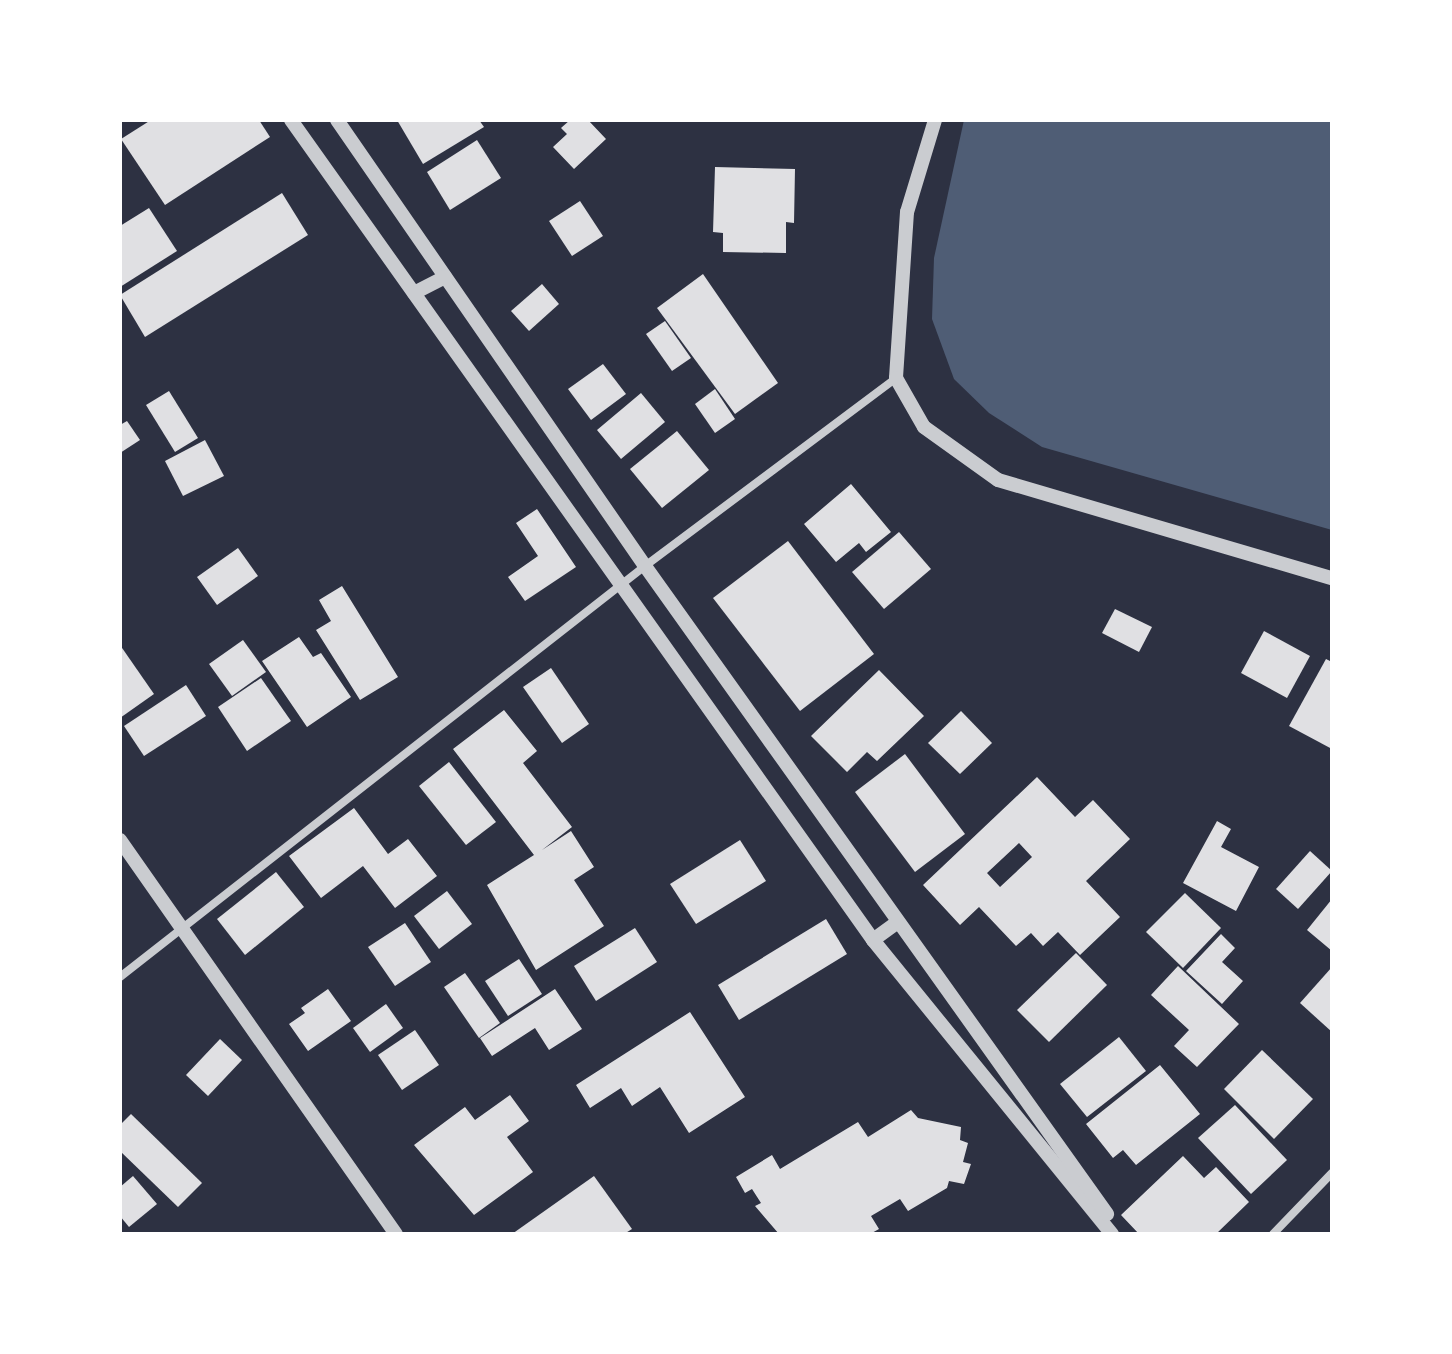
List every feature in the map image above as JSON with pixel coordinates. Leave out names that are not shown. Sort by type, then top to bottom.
[{"type":"street","points":[[291,120],[873,940],[1112,1234]]},
{"type":"street","points":[[337,120],[645,566],[1121,1234]]},
{"type":"street","points":[[935,120],[907,212],[896,378],[924,427],[998,480],[1332,578]]},
{"type":"street","points":[[414,293],[445,277]]},
{"type":"street","points":[[120,977],[621,584],[896,378]]},
{"type":"street","points":[[120,840],[396,1234]]},
{"type":"street","points":[[873,940],[898,922]]},
{"type":"street","points":[[1273,1234],[1332,1173]]},
{"type":"water","points":[[964,120],[1332,120],[1332,530],[1042,447],[989,413],[954,379],[932,319],[934,258]]},
{"type":"building","points":[[151,120],[259,120],[270,137],[165,205],[121,139]]},
{"type":"building","points":[[397,120],[479,120],[484,127],[423,164]]},
{"type":"building","points":[[570,120],[588,120],[606,139],[574,169],[553,147],[567,134],[561,128]]},
{"type":"building","points":[[477,140],[501,178],[450,210],[427,172]]},
{"type":"building","points":[[715,167],[795,169],[794,223],[786,222],[786,253],[723,252],[723,233],[713,232]]},
{"type":"building","points":[[282,193],[308,235],[145,337],[120,295]]},
{"type":"building","points":[[580,201],[603,236],[572,256],[549,221]]},
{"type":"building","points":[[149,208],[177,251],[120,287],[120,226]]},
{"type":"building","points":[[703,274],[778,383],[735,414],[657,308]]},
{"type":"building","points":[[542,284],[559,304],[529,331],[511,311]]},
{"type":"building","points":[[665,321],[691,358],[672,371],[646,334]]},
{"type":"building","points":[[603,364],[626,394],[591,420],[568,389]]},
{"type":"building","points":[[715,389],[735,419],[715,433],[695,404]]},
{"type":"building","points":[[169,391],[198,438],[175,452],[146,405]]},
{"type":"building","points":[[641,393],[665,422],[621,459],[597,430]]},
{"type":"building","points":[[127,421],[140,440],[120,453],[120,425]]},
{"type":"building","points":[[677,431],[709,470],[662,508],[630,469]]},
{"type":"building","points":[[205,440],[224,476],[183,496],[165,461]]},
{"type":"building","points":[[851,484],[891,532],[866,552],[859,543],[836,562],[804,524]]},
{"type":"building","points":[[537,509],[576,567],[525,601],[508,577],[538,556],[516,523]]},
{"type":"building","points":[[899,532],[931,569],[884,609],[852,572]]},
{"type":"building","points":[[788,541],[874,654],[800,711],[713,598]]},
{"type":"building","points":[[238,548],[258,576],[217,605],[197,577]]},
{"type":"building","points":[[342,586],[398,677],[360,700],[316,630],[331,621],[319,600]]},
{"type":"building","points":[[1115,609],[1152,627],[1139,652],[1102,633]]},
{"type":"building","points":[[1264,631],[1310,656],[1287,698],[1241,673]]},
{"type":"building","points":[[299,637],[313,657],[321,653],[351,697],[307,727],[262,661]]},
{"type":"building","points":[[243,640],[266,672],[232,696],[209,664]]},
{"type":"building","points":[[120,645],[154,694],[120,718]]},
{"type":"building","points":[[1326,659],[1332,662],[1332,749],[1289,726]]},
{"type":"building","points":[[551,668],[589,724],[562,743],[523,687]]},
{"type":"building","points":[[879,670],[924,716],[877,761],[867,752],[847,772],[811,736]]},
{"type":"building","points":[[261,678],[291,721],[247,751],[218,707]]},
{"type":"building","points":[[186,685],[206,716],[144,756],[124,726]]},
{"type":"building","points":[[504,710],[537,751],[523,763],[572,827],[542,850],[571,831],[594,867],[574,880],[604,926],[536,970],[487,885],[534,855],[453,749]]},
{"type":"building","points":[[961,711],[992,743],[960,774],[928,743]]},
{"type":"building","points":[[905,754],[965,834],[915,872],[855,792]]},
{"type":"building","points":[[449,762],[496,822],[466,845],[419,786]]},
{"type":"building","points":[[1037,777],[1075,817],[1093,800],[1130,839],[1086,881],[1120,917],[1080,955],[1058,932],[1043,946],[1031,933],[1016,946],[979,907],[960,925],[923,885]],"holes":[[[1019,843],[1032,857],[1000,887],[987,873]]]},
{"type":"building","points":[[354,808],[388,854],[408,839],[437,876],[395,908],[363,866],[321,898],[289,856]]},
{"type":"building","points":[[1217,821],[1231,829],[1221,847],[1259,867],[1236,911],[1183,883]]},
{"type":"building","points":[[740,840],[766,881],[696,924],[670,884]]},
{"type":"building","points":[[1310,851],[1332,871],[1298,909],[1276,889]]},
{"type":"building","points":[[276,872],[304,907],[245,955],[217,919]]},
{"type":"building","points":[[447,891],[472,924],[439,949],[414,916]]},
{"type":"building","points":[[1185,893],[1221,928],[1183,968],[1146,932]]},
{"type":"building","points":[[1332,899],[1332,951],[1307,930]]},
{"type":"building","points":[[826,919],[847,954],[739,1020],[718,985]]},
{"type":"building","points":[[405,923],[431,962],[395,986],[368,947]]},
{"type":"building","points":[[635,928],[657,962],[596,1001],[574,966]]},
{"type":"building","points":[[1221,934],[1235,948],[1222,962],[1243,981],[1222,1004],[1186,971]]},
{"type":"building","points":[[1076,953],[1107,985],[1049,1042],[1017,1010]]},
{"type":"building","points":[[519,959],[542,994],[508,1016],[485,981]]},
{"type":"building","points":[[1178,966],[1239,1024],[1197,1067],[1174,1046],[1189,1030],[1151,995]]},
{"type":"building","points":[[1332,967],[1332,1032],[1300,1003]]},
{"type":"building","points":[[465,973],[500,1023],[479,1038],[444,987]]},
{"type":"building","points":[[328,989],[351,1021],[308,1051],[289,1024],[305,1013],[301,1008]]},
{"type":"building","points":[[555,989],[582,1029],[549,1050],[535,1028],[492,1056],[480,1038]]},
{"type":"building","points":[[386,1004],[403,1028],[370,1052],[353,1028]]},
{"type":"building","points":[[690,1012],[745,1097],[689,1133],[660,1087],[632,1106],[621,1088],[590,1108],[576,1085]]},
{"type":"building","points":[[415,1030],[439,1065],[402,1090],[378,1055]]},
{"type":"building","points":[[1119,1037],[1146,1071],[1087,1117],[1060,1084]]},
{"type":"building","points":[[220,1039],[242,1060],[208,1096],[186,1075]]},
{"type":"building","points":[[1262,1050],[1313,1099],[1274,1139],[1224,1089]]},
{"type":"building","points":[[1160,1065],[1200,1114],[1136,1165],[1123,1150],[1113,1158],[1086,1124]]},
{"type":"building","points":[[510,1095],[529,1121],[507,1137],[533,1172],[474,1215],[414,1145],[465,1107],[475,1120]]},
{"type":"building","points":[[1235,1105],[1287,1160],[1251,1194],[1198,1138]]},
{"type":"building","points":[[911,1110],[918,1118],[961,1127],[960,1140],[968,1143],[963,1162],[971,1164],[964,1184],[949,1181],[947,1188],[908,1211],[900,1199],[871,1216],[879,1229],[870,1234],[779,1234],[755,1206],[761,1203],[752,1189],[745,1193],[736,1177],[772,1155],[780,1169],[858,1122],[868,1137]]},
{"type":"building","points":[[131,1114],[202,1183],[178,1207],[120,1151],[120,1125]]},
{"type":"building","points":[[1183,1156],[1204,1178],[1216,1167],[1249,1202],[1216,1234],[1139,1234],[1121,1215]]},
{"type":"building","points":[[133,1176],[157,1204],[129,1227],[120,1216],[120,1187]]},
{"type":"building","points":[[594,1176],[632,1229],[624,1234],[512,1234]]}]
